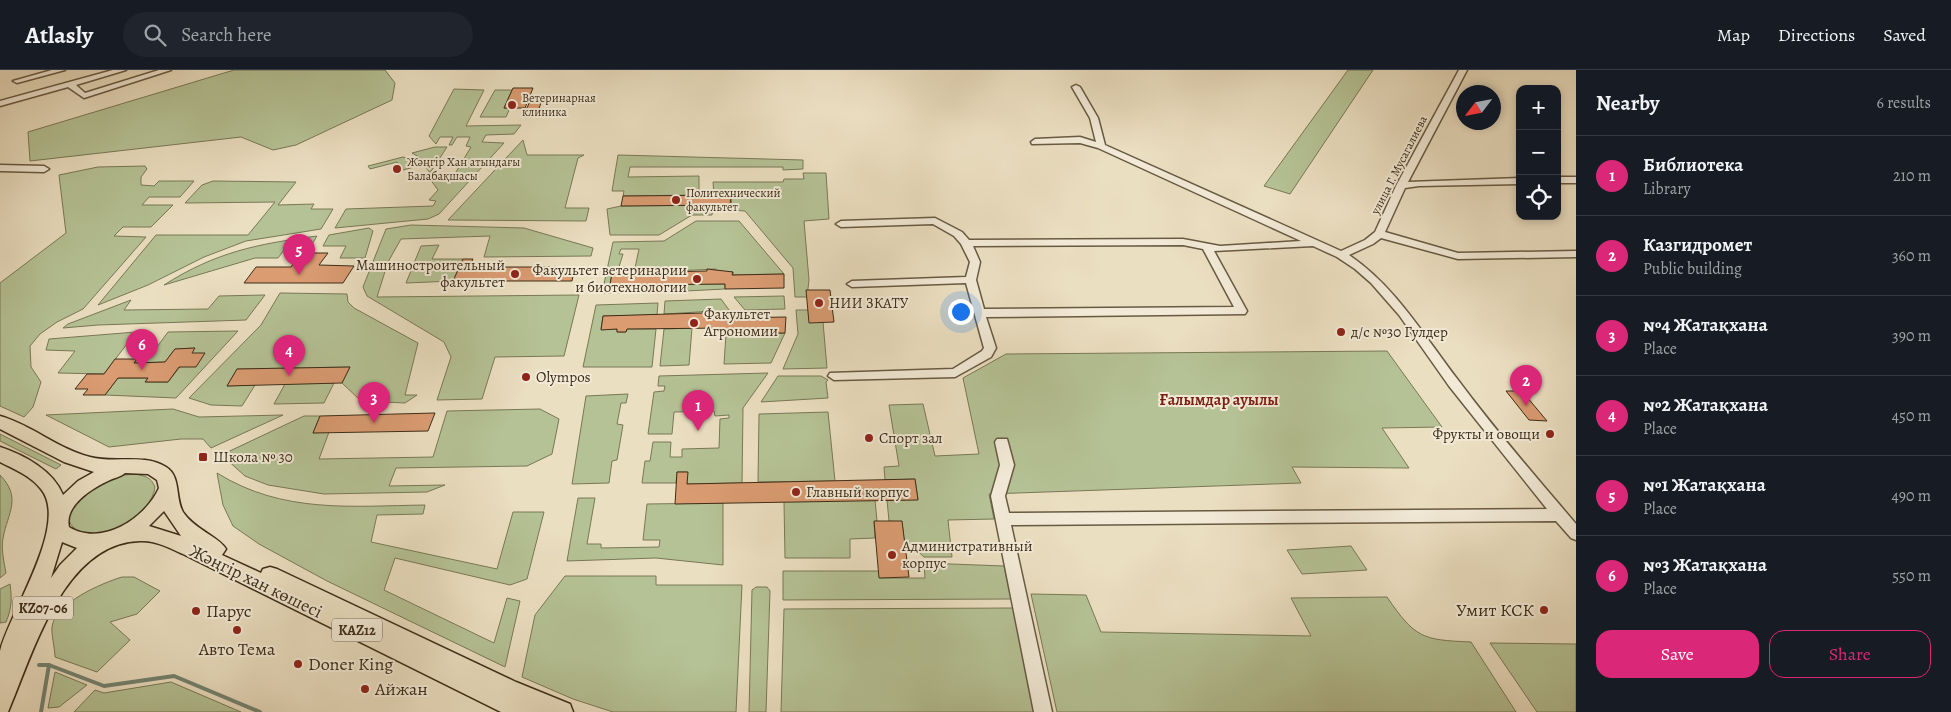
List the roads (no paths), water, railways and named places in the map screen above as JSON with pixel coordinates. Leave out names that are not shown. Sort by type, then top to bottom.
[{"type":"main road","name":"Жәңгір хан көшесі","points":[[0,422],[81,461],[103,467],[145,466],[162,473],[168,487],[171,504],[178,518],[186,530],[199,541],[555,711]]},
{"type":"main road","points":[[0,454],[36,473],[49,485],[56,499],[58,521]]},
{"type":"main road","name":"Жәңгір хан көшесі","points":[[133,467],[100,477],[79,490],[64,505],[58,521],[62,532],[79,541],[97,541],[145,533],[158,535],[181,544],[524,712]]},
{"type":"main road","name":"Жәңгір хан көшесі","points":[[118,536],[153,513],[161,504],[168,487]]},
{"type":"main road","name":"KZ07-06","points":[[0,677],[45,569],[58,521]]},
{"type":"main road","name":"KZ07-06","points":[[0,705],[45,604],[58,580],[71,564],[86,552],[118,536]]},
{"type":"street","points":[[18,81],[61,70]]},
{"type":"street","points":[[0,104],[122,70]]},
{"type":"street","points":[[130,70],[140,78]]},
{"type":"street","points":[[70,85],[84,96],[168,70]]},
{"type":"street","name":"улица Г. Мусагалиева","points":[[1341,255],[1369,242],[1379,234],[1401,186],[1463,70]]},
{"type":"street","points":[[1076,87],[1094,118],[1101,146]]},
{"type":"street","points":[[1035,142],[1080,140],[1101,146],[1362,266],[1384,289],[1454,384],[1576,534]]},
{"type":"street","points":[[0,168],[44,169]]},
{"type":"street","points":[[1401,186],[1419,183],[1516,180]]},
{"type":"street","points":[[1561,180],[1576,180]]},
{"type":"street","points":[[834,376],[955,373],[987,354],[990,348],[971,280],[975,262],[966,243],[958,234],[935,221],[841,224]]},
{"type":"street","points":[[1379,234],[1458,256],[1576,254]]},
{"type":"street","points":[[966,243],[1183,242],[1220,248],[1314,243]]},
{"type":"street","points":[[979,313],[1241,311],[1207,247]]},
{"type":"street","points":[[852,284],[971,280]]},
{"type":"street","points":[[1002,442],[1007,465],[998,496],[1043,712]]},
{"type":"street","points":[[1003,519],[1560,515]]},
{"type":"waterway","points":[[39,665],[49,665]]},
{"type":"waterway","points":[[41,712],[49,665]]},
{"type":"waterway","points":[[49,665],[104,686],[174,676],[260,712]]},
{"type":"place","name":"Ветеринарная клиника","points":[[512,105]]},
{"type":"place","name":"Жәңгір Хан атындағы Балабақшасы","points":[[397,169]]},
{"type":"place","name":"Политехнический факультет","points":[[676,200]]},
{"type":"place","name":"Машиностроительный факультет","points":[[515,274]]},
{"type":"place","name":"№1 Жатақхана","points":[[299,275]]},
{"type":"place","name":"Факультет ветеринарии и биотехнологии","points":[[697,279]]},
{"type":"place","name":"НИИ ЗКАТУ","points":[[819,303]]},
{"type":"place","name":"Факультет Агрономии","points":[[694,323]]},
{"type":"place","name":"д/с №30 Гулдер","points":[[1341,332]]},
{"type":"place","name":"№3 Жатақхана","points":[[142,370]]},
{"type":"place","name":"№2 Жатақхана","points":[[289,376]]},
{"type":"place","name":"Olympos","points":[[526,377]]},
{"type":"place","name":"Казгидромет","points":[[1526,406]]},
{"type":"place","name":"№4 Жатақхана","points":[[374,423]]},
{"type":"place","name":"Библиотека","points":[[698,431]]},
{"type":"place","name":"Фрукты и овощи","points":[[1550,434]]},
{"type":"place","name":"Спорт зал","points":[[869,438]]},
{"type":"place","name":"Школа № 30","points":[[203,457]]},
{"type":"place","name":"Главный корпус","points":[[796,492]]},
{"type":"place","name":"Административный корпус","points":[[892,555]]},
{"type":"place","name":"Умит КСК","points":[[1544,610]]},
{"type":"place","name":"Парус","points":[[196,611]]},
{"type":"place","name":"Авто Тема","points":[[237,630]]},
{"type":"place","name":"Doner King","points":[[298,664]]},
{"type":"place","name":"Айжан","points":[[365,689]]},
{"type":"district","name":"Ғалымдар ауылы","points":[[1219,399]]}]
